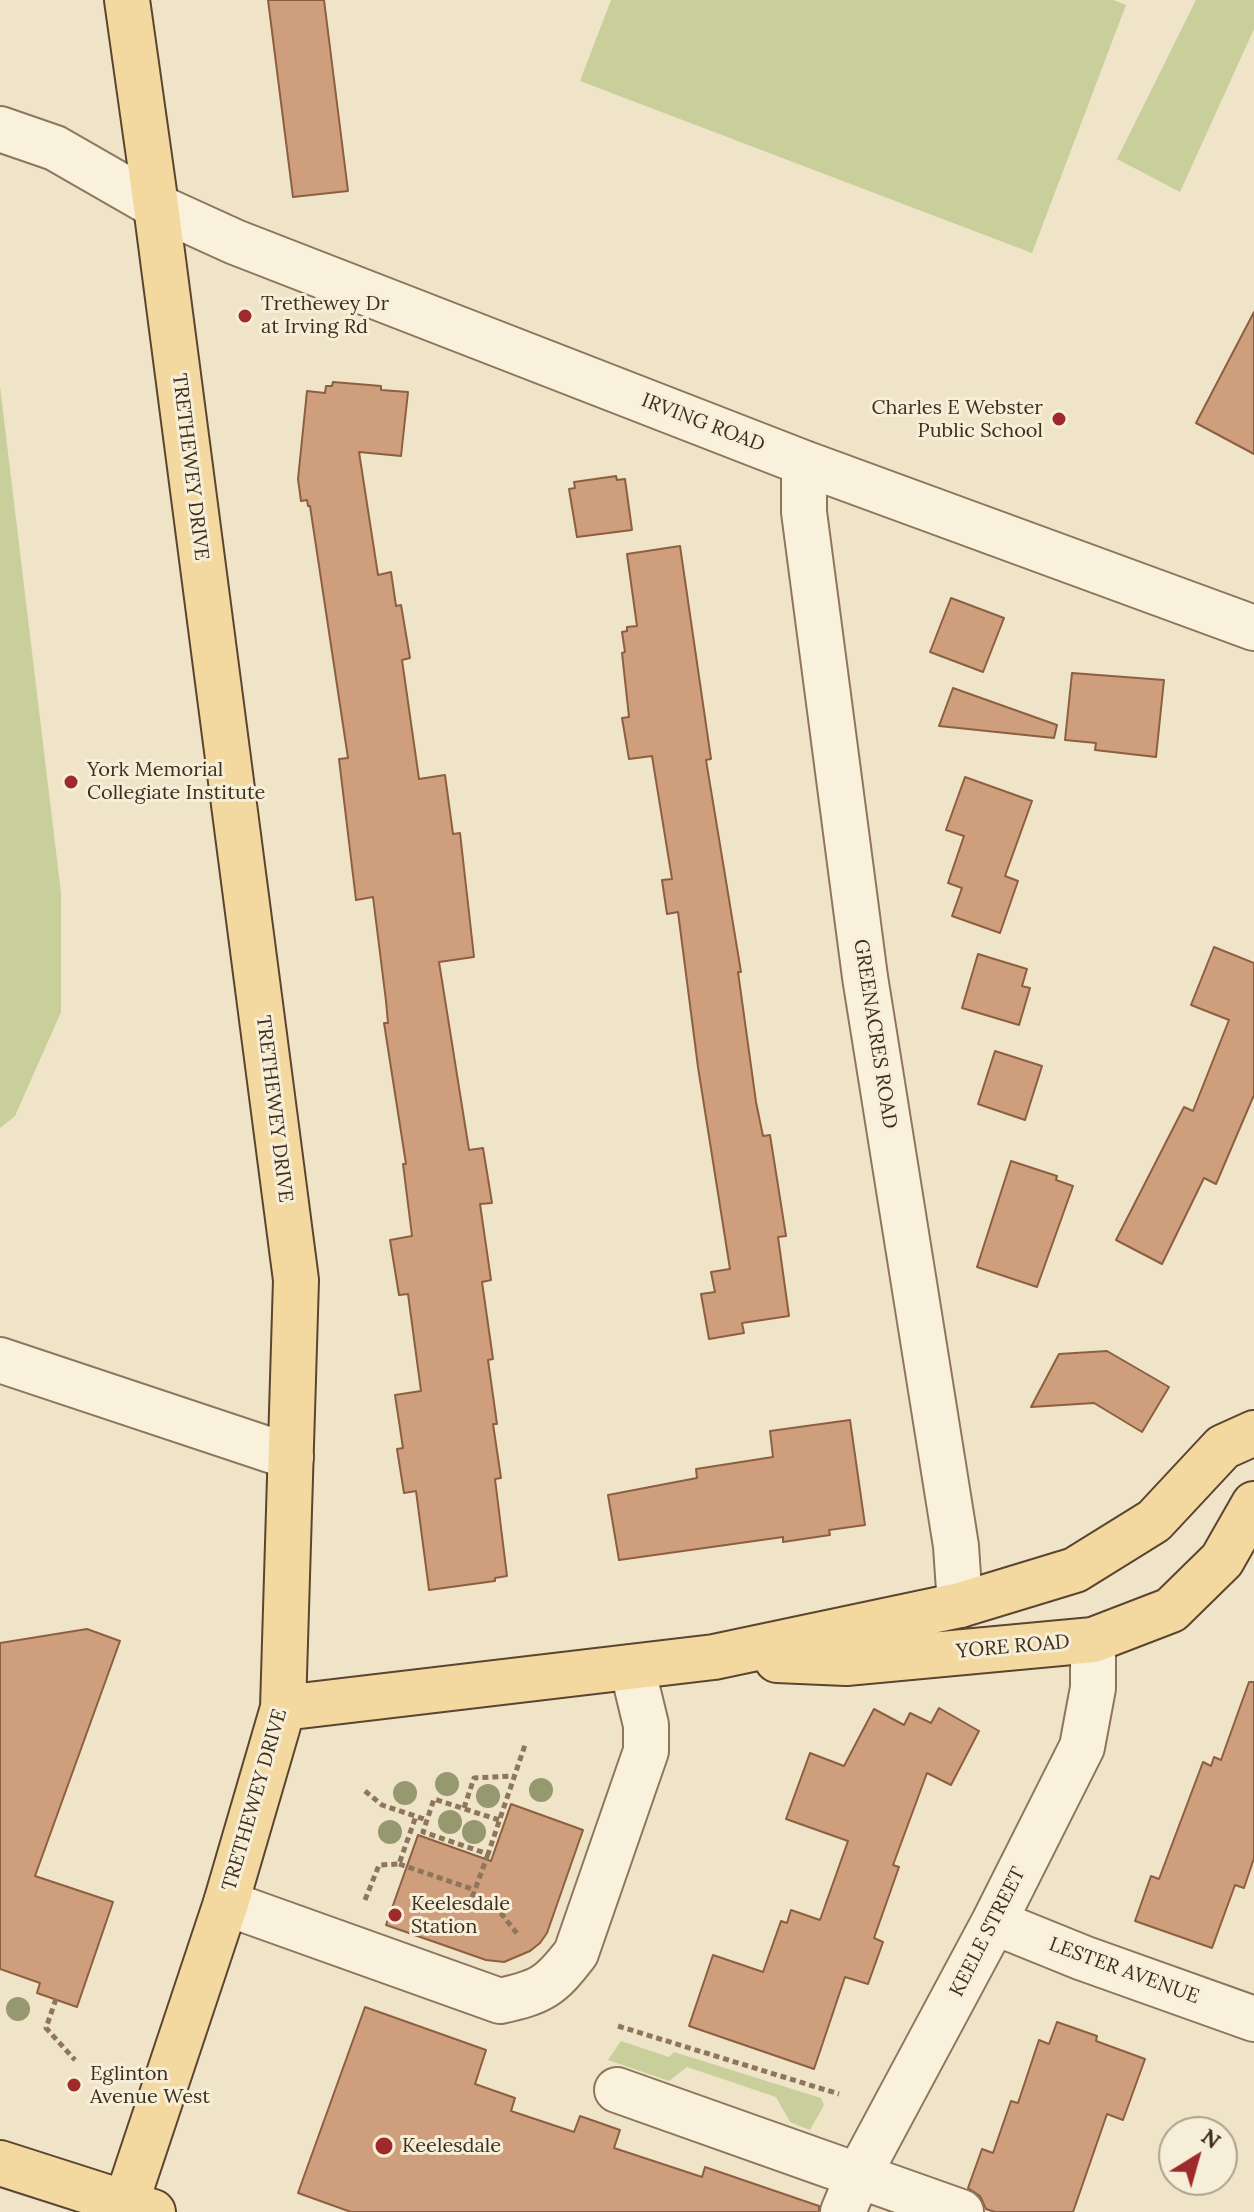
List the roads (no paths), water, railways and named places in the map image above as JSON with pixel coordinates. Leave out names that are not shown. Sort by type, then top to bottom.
[{"type":"main road","name":"TRETHEWEY DRIVE","points":[[127,0],[296,1280],[283,1708],[135,2209]]},
{"type":"main road","name":"YORE ROAD","points":[[283,1708],[714,1657],[960,1605],[1075,1570],[1154,1521],[1223,1447],[1254,1433]]},
{"type":"main road","name":"YORE ROAD","points":[[714,1657],[846,1663],[1093,1640],[1171,1610],[1222,1560],[1254,1504]]},
{"type":"main road","points":[[0,2163],[135,2209]]},
{"type":"street","name":"IRVING ROAD","points":[[0,129],[55,148],[156,206],[235,242],[804,463],[1254,628]]},
{"type":"street","name":"GREENACRES ROAD","points":[[804,463],[804,512],[865,977],[956,1546],[960,1605]]},
{"type":"street","points":[[0,1360],[291,1457]]},
{"type":"street","name":"KEELE STREET","points":[[851,2194],[1082,1747],[1093,1688],[1093,1640]]},
{"type":"street","points":[[226,1903],[500,2001],[537,1992],[559,1975],[576,1953],[646,1751],[646,1725],[632,1667]]},
{"type":"street","name":"LESTER AVENUE","points":[[994,1922],[1083,1958],[1254,2019]]},
{"type":"street","points":[[617,2090],[851,2194],[961,2212]]},
{"type":"place","name":"Trethewey Dr at Irving Rd","points":[[245,316]]},
{"type":"place","name":"Charles E Webster Public School","points":[[1059,419]]},
{"type":"place","name":"York Memorial Collegiate Institute","points":[[71,782]]},
{"type":"place","name":"Keelesdale Station","points":[[395,1915]]},
{"type":"place","name":"Eglinton Avenue West","points":[[74,2085]]},
{"type":"place","name":"Keelesdale","points":[[384,2146]]}]
